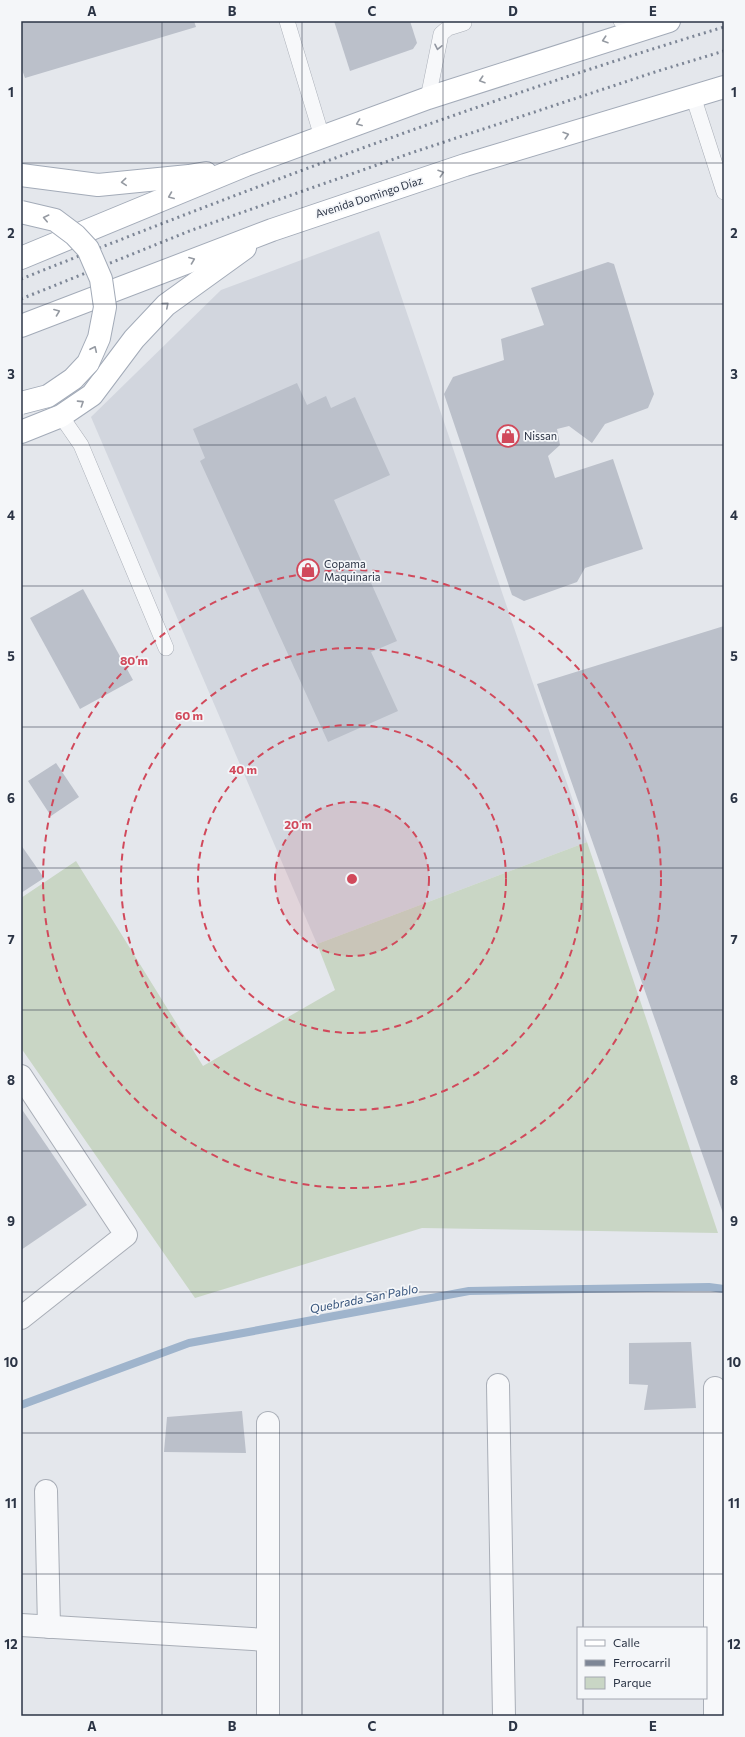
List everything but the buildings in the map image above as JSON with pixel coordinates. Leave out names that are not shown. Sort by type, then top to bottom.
[{"type":"main road","points":[[21,258],[246,165],[428,98],[630,25],[670,21]]},
{"type":"main road","name":"Avenida Domingo Díaz","points":[[21,326],[272,230],[465,165],[724,87]]},
{"type":"main road","points":[[21,175],[98,185],[189,176],[246,165]]},
{"type":"main road","points":[[21,212],[56,220],[88,249],[101,279],[105,307],[100,338],[88,363],[73,379],[48,396],[21,403]]},
{"type":"main road","points":[[21,432],[61,416],[92,395],[134,339],[166,305],[272,230]]},
{"type":"street","points":[[21,1076],[126,1236],[21,1318]]},
{"type":"street","points":[[498,1385],[504,1716]]},
{"type":"street","points":[[715,1388],[715,1716]]},
{"type":"street","points":[[268,1422],[268,1716]]},
{"type":"street","points":[[46,1491],[49,1627]]},
{"type":"street","points":[[21,1625],[268,1640]]},
{"type":"lane","points":[[287,21],[322,137]]},
{"type":"lane","points":[[428,98],[441,34],[448,28],[464,23]]},
{"type":"lane","points":[[693,96],[724,192]]},
{"type":"lane","points":[[61,416],[81,445],[166,648]]},
{"type":"shaded area","points":[[379,231],[587,842],[317,944],[91,417],[221,290]]},
{"type":"green space","points":[[587,842],[718,1233],[422,1228],[195,1298],[21,1048],[21,898],[76,861],[203,1066],[335,990],[317,944]]},
{"type":"waterway","name":"Quebrada San Pablo","points":[[21,1405],[189,1343],[469,1291],[709,1287],[724,1289]]},
{"type":"railway","points":[[21,279],[282,178],[457,114],[724,27]]},
{"type":"railway","points":[[21,299],[192,230],[411,153],[658,71],[724,51]]},
{"type":"place","name":"Nissan","points":[[508,436]]},
{"type":"place","name":"Copama Maquinaria","points":[[308,570]]}]
